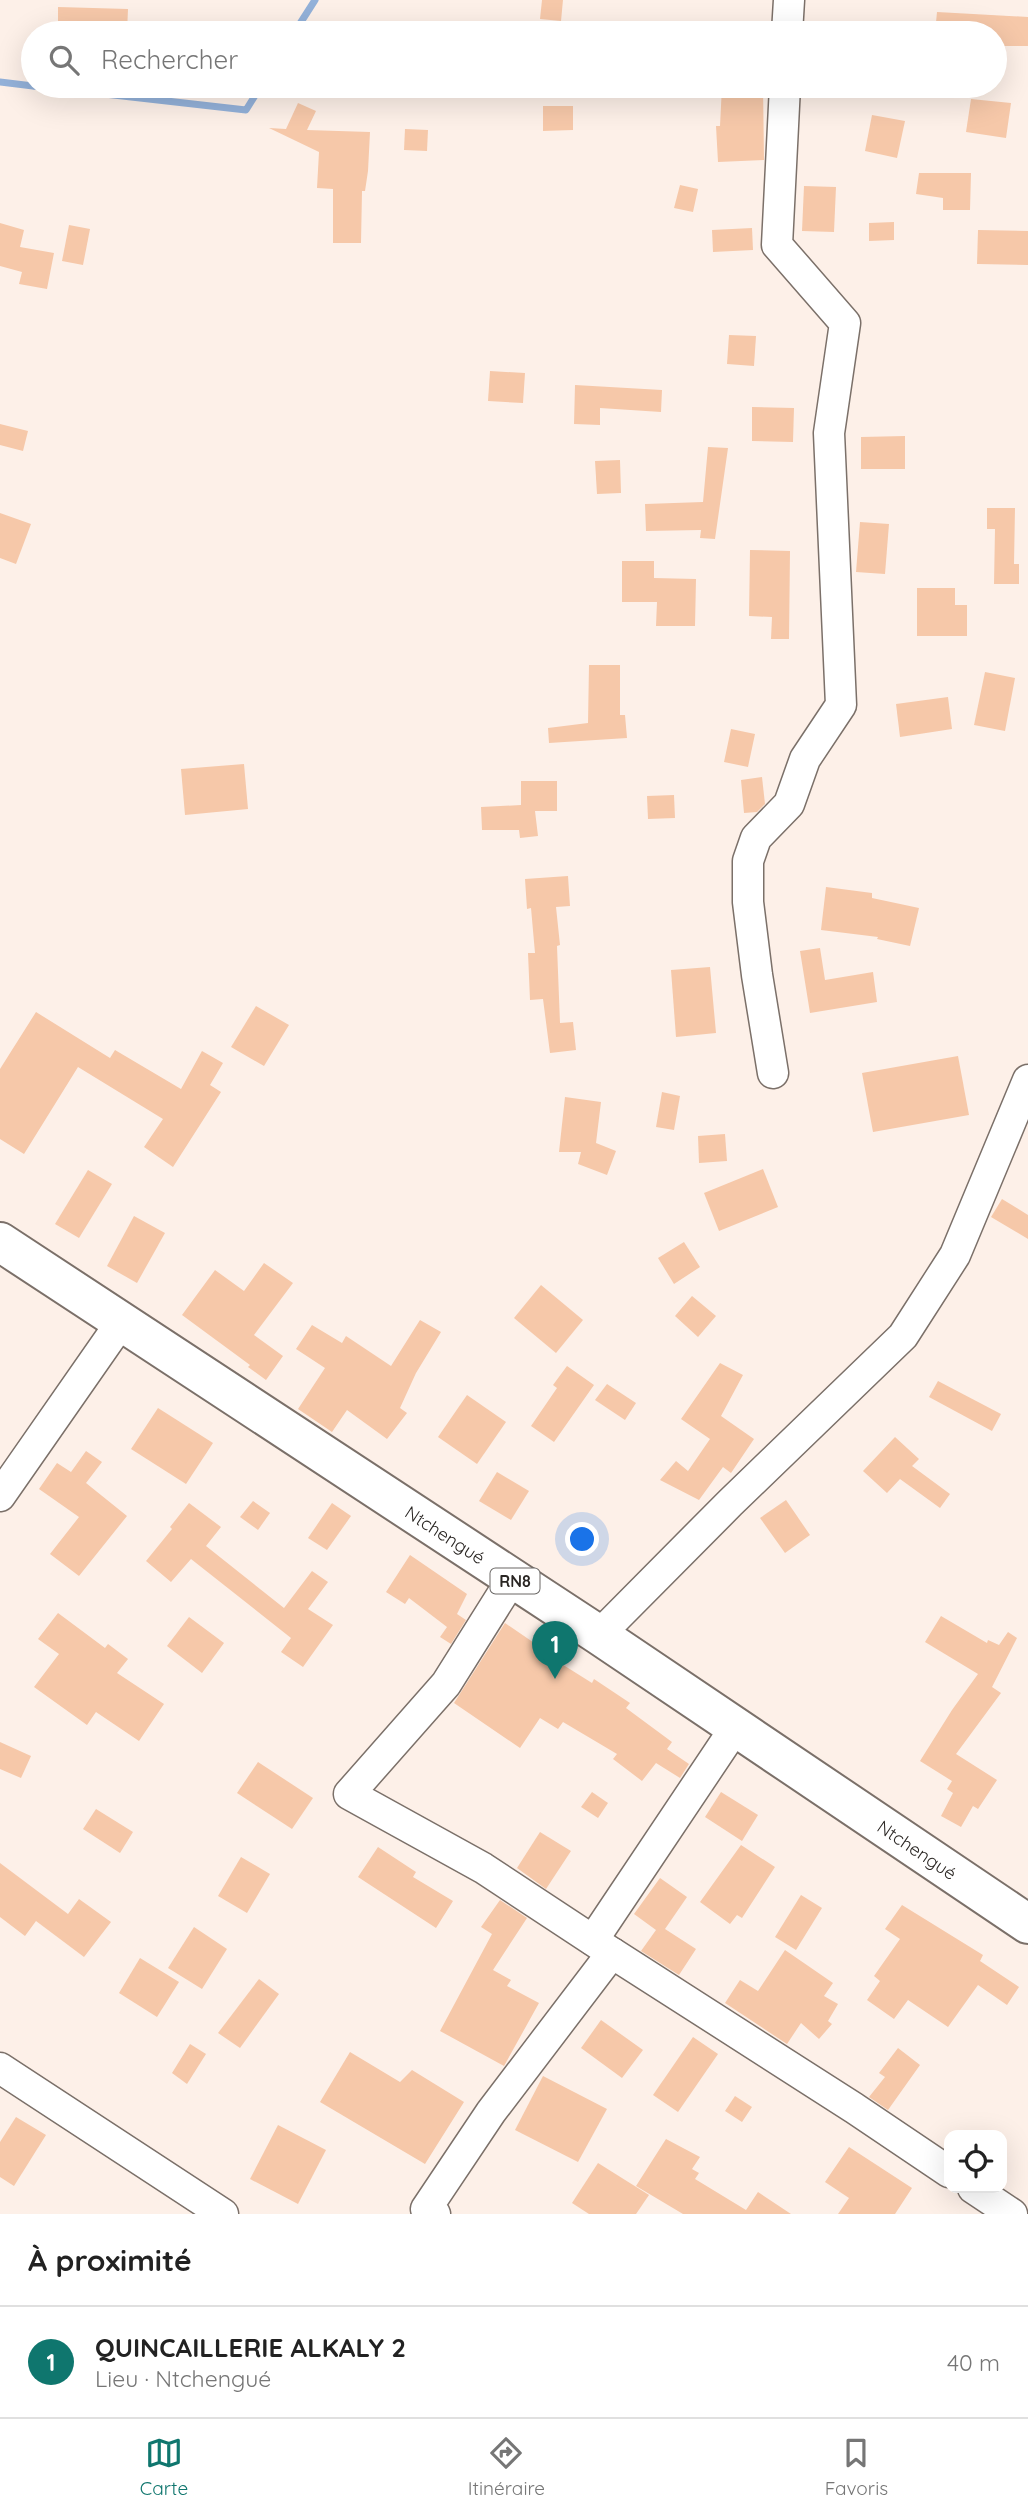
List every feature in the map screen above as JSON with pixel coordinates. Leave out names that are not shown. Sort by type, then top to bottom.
[{"type":"main road","name":"Ntchengué","points":[[0,1242],[599,1635],[1028,1924]]},
{"type":"street","points":[[788,21],[789,0]]},
{"type":"street","points":[[773,1073],[748,902],[748,861],[757,838],[789,804],[805,759],[841,705],[829,433],[845,323],[777,245],[784,98]]},
{"type":"street","points":[[599,1635],[730,1503],[903,1336],[955,1255],[1028,1080]]},
{"type":"street","points":[[0,1496],[122,1321]]},
{"type":"street","points":[[512,1579],[446,1685],[349,1794],[483,1868],[944,2169]]},
{"type":"street","points":[[435,2214],[426,2209],[602,1947],[735,1728]]},
{"type":"street","points":[[0,2068],[223,2214]]},
{"type":"street","points":[[980,2193],[1012,2214]]},
{"type":"building","points":[[542,0],[563,0],[561,21],[540,19]]},
{"type":"building","points":[[58,7],[128,9],[128,21],[58,21]]},
{"type":"building","points":[[937,12],[1028,17],[1028,46],[1007,46],[1007,21],[936,21]]},
{"type":"building","points":[[721,98],[763,98],[764,160],[718,162],[716,126],[720,126]]},
{"type":"building","points":[[971,99],[1011,103],[1006,138],[966,132]]},
{"type":"building","points":[[298,103],[316,111],[307,130],[370,132],[368,171],[365,191],[362,191],[361,243],[333,243],[333,189],[317,188],[319,152],[269,128],[286,129]]},
{"type":"building","points":[[543,106],[573,106],[573,130],[543,131]]},
{"type":"building","points":[[872,115],[905,121],[897,158],[865,151]]},
{"type":"building","points":[[405,129],[428,130],[427,151],[404,150]]},
{"type":"building","points":[[919,173],[971,173],[970,210],[943,210],[943,198],[916,194]]},
{"type":"building","points":[[680,185],[698,189],[693,212],[674,208]]},
{"type":"building","points":[[804,186],[836,187],[834,232],[802,231]]},
{"type":"building","points":[[894,222],[894,240],[869,241],[869,223]]},
{"type":"building","points":[[0,223],[24,230],[20,247],[54,253],[47,289],[19,284],[22,272],[0,266]]},
{"type":"building","points":[[69,225],[90,229],[83,265],[62,261]]},
{"type":"building","points":[[752,228],[753,250],[713,252],[712,230]]},
{"type":"building","points":[[978,230],[1028,231],[1028,265],[977,264]]},
{"type":"building","points":[[729,335],[756,336],[754,366],[727,364]]},
{"type":"building","points":[[490,371],[525,373],[523,403],[488,401]]},
{"type":"building","points":[[575,385],[662,390],[661,412],[600,408],[600,425],[574,424]]},
{"type":"building","points":[[752,407],[794,408],[793,442],[752,441]]},
{"type":"building","points":[[0,424],[28,431],[23,451],[0,445]]},
{"type":"building","points":[[905,436],[905,469],[861,469],[861,437]]},
{"type":"building","points":[[708,447],[728,448],[715,539],[700,538],[701,530],[646,531],[645,504],[703,502]]},
{"type":"building","points":[[620,460],[621,493],[597,494],[595,461]]},
{"type":"building","points":[[987,508],[1015,508],[1014,564],[1019,564],[1019,584],[994,584],[995,529],[987,529]]},
{"type":"building","points":[[0,513],[31,524],[16,564],[0,558]]},
{"type":"building","points":[[860,522],[889,524],[885,574],[856,572]]},
{"type":"building","points":[[750,550],[790,551],[789,639],[771,639],[772,617],[749,616]]},
{"type":"building","points":[[622,561],[654,561],[654,578],[696,579],[695,626],[656,626],[657,602],[622,602]]},
{"type":"building","points":[[917,588],[955,588],[955,605],[967,605],[967,636],[917,636]]},
{"type":"building","points":[[589,665],[620,665],[620,715],[625,715],[627,738],[549,743],[548,728],[588,723]]},
{"type":"building","points":[[985,672],[1015,678],[1005,731],[974,725]]},
{"type":"building","points":[[948,697],[952,729],[900,737],[896,704]]},
{"type":"building","points":[[731,729],[755,734],[748,767],[724,762]]},
{"type":"building","points":[[244,764],[248,809],[185,815],[181,769]]},
{"type":"building","points":[[762,777],[765,804],[757,812],[744,813],[741,780]]},
{"type":"building","points":[[521,781],[557,781],[557,811],[535,811],[538,836],[520,838],[519,830],[482,830],[481,807],[521,805]]},
{"type":"building","points":[[674,795],[675,818],[648,819],[647,796]]},
{"type":"building","points":[[568,876],[570,906],[556,907],[560,945],[557,946],[560,1023],[573,1022],[576,1050],[550,1053],[543,999],[530,1000],[528,953],[535,953],[525,879]]},
{"type":"building","points":[[826,887],[872,893],[872,898],[919,908],[910,946],[877,939],[878,937],[821,930]]},
{"type":"building","points":[[820,948],[825,980],[873,972],[877,1002],[810,1013],[800,951]]},
{"type":"building","points":[[710,967],[716,1033],[676,1037],[671,970]]},
{"type":"building","points":[[256,1006],[289,1025],[264,1066],[231,1047]]},
{"type":"building","points":[[36,1012],[110,1058],[115,1050],[181,1089],[202,1051],[223,1063],[210,1085],[221,1092],[173,1167],[144,1147],[163,1119],[78,1067],[24,1154],[0,1139],[0,1069]]},
{"type":"building","points":[[958,1056],[969,1115],[873,1132],[862,1073]]},
{"type":"building","points":[[662,1092],[680,1096],[674,1130],[656,1127]]},
{"type":"building","points":[[565,1097],[601,1102],[596,1143],[616,1151],[607,1175],[578,1164],[581,1152],[559,1152]]},
{"type":"building","points":[[725,1134],[727,1161],[699,1163],[698,1136]]},
{"type":"building","points":[[763,1169],[778,1207],[719,1231],[704,1193]]},
{"type":"building","points":[[88,1170],[112,1184],[79,1238],[55,1224]]},
{"type":"building","points":[[1002,1199],[1028,1215],[1028,1239],[991,1217]]},
{"type":"building","points":[[134,1216],[165,1233],[137,1283],[107,1266]]},
{"type":"building","points":[[684,1242],[700,1267],[674,1284],[658,1258]]},
{"type":"building","points":[[264,1263],[293,1283],[254,1335],[283,1356],[266,1380],[182,1315],[215,1270],[244,1291]]},
{"type":"building","points":[[541,1285],[583,1320],[556,1353],[514,1318]]},
{"type":"building","points":[[692,1296],[716,1316],[698,1337],[675,1316]]},
{"type":"building","points":[[420,1320],[441,1332],[416,1373],[400,1408],[407,1413],[387,1439],[347,1410],[332,1432],[298,1409],[325,1368],[296,1349],[312,1325],[342,1343],[346,1336],[391,1366]]},
{"type":"building","points":[[720,1363],[743,1375],[721,1416],[754,1439],[731,1473],[723,1467],[699,1500],[660,1480],[676,1461],[688,1471],[710,1439],[681,1419]]},
{"type":"building","points":[[567,1366],[594,1385],[554,1442],[531,1426],[557,1388],[553,1385]]},
{"type":"building","points":[[938,1381],[1001,1414],[992,1431],[929,1397]]},
{"type":"building","points":[[607,1384],[636,1403],[625,1420],[595,1400]]},
{"type":"building","points":[[467,1395],[506,1422],[477,1464],[438,1437]]},
{"type":"building","points":[[158,1408],[213,1443],[186,1484],[131,1449]]},
{"type":"building","points":[[895,1437],[919,1459],[912,1466],[950,1494],[940,1508],[900,1479],[887,1493],[863,1471]]},
{"type":"building","points":[[86,1451],[102,1462],[86,1483],[127,1516],[79,1576],[50,1554],[79,1517],[39,1489],[57,1463],[71,1472]]},
{"type":"building","points":[[497,1472],[529,1491],[511,1520],[479,1501]]},
{"type":"building","points":[[786,1500],[810,1535],[785,1553],[760,1518]]},
{"type":"building","points":[[253,1501],[270,1513],[258,1530],[240,1517]]},
{"type":"building","points":[[189,1503],[221,1527],[206,1546],[284,1608],[312,1571],[328,1582],[308,1609],[333,1625],[303,1667],[281,1652],[291,1638],[191,1559],[171,1582],[146,1561]]},
{"type":"building","points":[[332,1503],[351,1516],[327,1550],[308,1538]]},
{"type":"building","points":[[410,1555],[467,1594],[457,1614],[466,1620],[451,1644],[440,1637],[447,1627],[409,1598],[405,1604],[386,1592]]},
{"type":"building","points":[[58,1613],[105,1648],[108,1644],[128,1659],[117,1673],[164,1704],[139,1741],[96,1712],[87,1725],[34,1687],[59,1654],[38,1639]]},
{"type":"building","points":[[941,1616],[987,1643],[988,1640],[999,1645],[1008,1632],[1017,1638],[992,1687],[1001,1693],[956,1754],[997,1780],[978,1809],[973,1806],[961,1827],[941,1816],[953,1793],[947,1789],[952,1781],[920,1761],[978,1674],[925,1642]]},
{"type":"building","points":[[189,1617],[224,1643],[202,1673],[167,1646]]},
{"type":"building","points":[[505,1623],[543,1649],[541,1651],[592,1683],[594,1679],[630,1703],[626,1708],[672,1742],[667,1749],[689,1764],[680,1778],[656,1763],[642,1781],[613,1759],[617,1754],[563,1722],[558,1729],[540,1718],[520,1748],[454,1703]]},
{"type":"building","points":[[0,1742],[31,1756],[21,1778],[0,1769]]},
{"type":"building","points":[[258,1762],[313,1798],[292,1829],[237,1793]]},
{"type":"building","points":[[592,1792],[608,1803],[598,1818],[581,1807]]},
{"type":"building","points":[[721,1792],[758,1815],[742,1841],[705,1817]]},
{"type":"building","points":[[96,1809],[133,1832],[120,1853],[83,1829]]},
{"type":"building","points":[[540,1832],[571,1851],[546,1889],[517,1868]]},
{"type":"building","points":[[741,1845],[775,1867],[742,1918],[737,1915],[730,1924],[700,1902]]},
{"type":"building","points":[[378,1847],[416,1872],[413,1877],[453,1901],[436,1928],[358,1877]]},
{"type":"building","points":[[241,1857],[270,1874],[247,1913],[218,1896]]},
{"type":"building","points":[[0,1863],[68,1914],[79,1899],[111,1922],[84,1957],[36,1921],[25,1936],[0,1917]]},
{"type":"building","points":[[660,1878],[687,1897],[665,1929],[696,1949],[679,1975],[641,1951],[656,1930],[634,1914]]},
{"type":"building","points":[[801,1895],[822,1908],[796,1950],[775,1937]]},
{"type":"building","points":[[500,1900],[527,1918],[493,1970],[511,1980],[507,1986],[539,2003],[504,2066],[440,2031],[492,1934],[481,1927]]},
{"type":"building","points":[[902,1905],[983,1955],[980,1961],[1019,1987],[1007,2005],[978,1985],[948,2027],[908,2000],[894,2019],[867,2000],[880,1981],[874,1976],[900,1939],[885,1929]]},
{"type":"building","points":[[194,1927],[227,1949],[202,1989],[168,1968]]},
{"type":"building","points":[[785,1950],[833,1983],[824,1996],[838,2004],[828,2021],[832,2024],[819,2039],[801,2023],[787,2044],[725,2003],[740,1980],[758,1991]]},
{"type":"building","points":[[140,1958],[179,1982],[157,2017],[119,1993]]},
{"type":"building","points":[[259,1979],[279,1994],[240,2048],[218,2033]]},
{"type":"building","points":[[601,2020],[643,2050],[622,2078],[581,2048]]},
{"type":"building","points":[[693,2037],[718,2054],[678,2112],[653,2095]]},
{"type":"building","points":[[190,2044],[206,2054],[187,2084],[172,2073]]},
{"type":"building","points":[[898,2048],[920,2065],[888,2110],[869,2097],[885,2077],[879,2073]]},
{"type":"building","points":[[350,2052],[400,2082],[412,2070],[464,2102],[425,2164],[320,2102]]},
{"type":"building","points":[[543,2076],[607,2109],[578,2162],[515,2130]]},
{"type":"building","points":[[735,2096],[752,2107],[742,2122],[725,2111]]},
{"type":"building","points":[[16,2117],[46,2135],[14,2186],[0,2177],[0,2142]]},
{"type":"building","points":[[278,2125],[326,2150],[298,2204],[250,2179]]},
{"type":"building","points":[[666,2139],[700,2157],[692,2169],[699,2173],[695,2179],[746,2210],[758,2192],[791,2214],[683,2214],[636,2186]]},
{"type":"building","points":[[849,2147],[912,2188],[895,2214],[838,2214],[849,2198],[825,2182]]},
{"type":"building","points":[[598,2163],[649,2195],[636,2214],[589,2214],[572,2203]]},
{"type":"waterway","points":[[302,21],[315,0]]},
{"type":"waterway","points":[[0,82],[21,85]]},
{"type":"waterway","points":[[140,98],[246,110],[254,98]]},
{"type":"place","name":"QUINCAILLERIE ALKALY 2","points":[[555,1679]]}]
